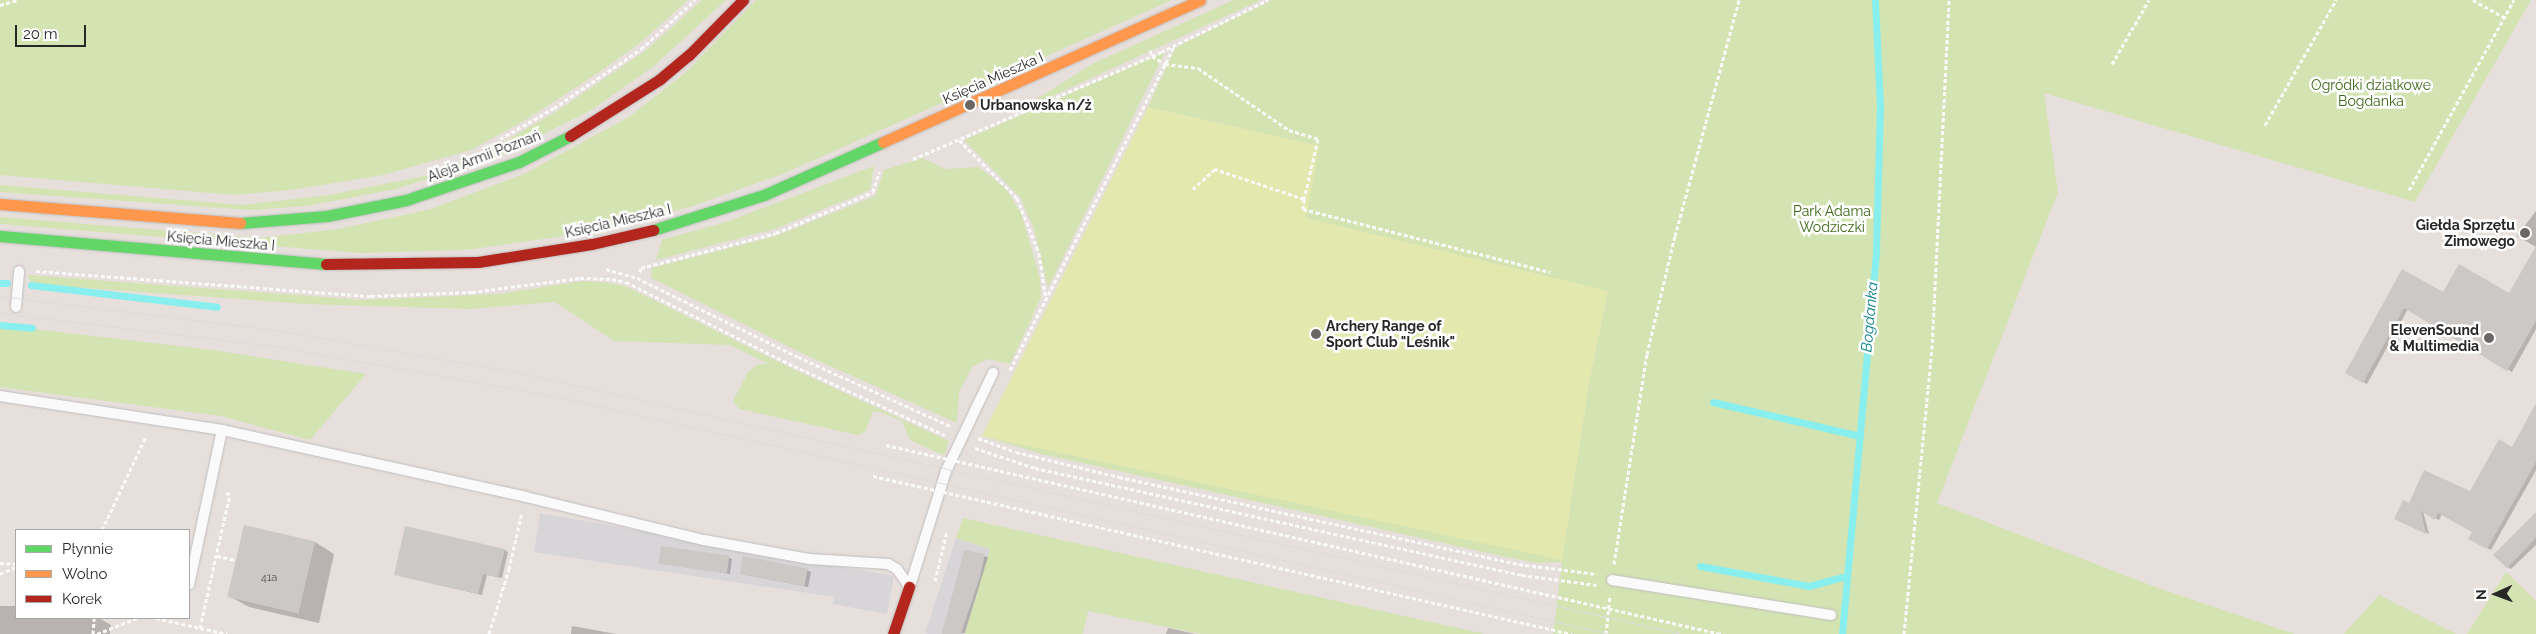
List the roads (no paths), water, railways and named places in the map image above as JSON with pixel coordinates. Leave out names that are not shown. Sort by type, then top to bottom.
[{"type":"street","name":"Aleja Armii Poznań","points":[[246,224],[326,216],[406,200],[519,162],[590,126],[660,79],[689,55],[743,0]]},
{"type":"street","name":"Księcia Mieszka I","points":[[0,236],[342,265],[478,262],[592,244],[658,229],[764,195],[1200,0]]},
{"type":"street","name":"Księcia Mieszka I","points":[[0,204],[246,224]]},
{"type":"street","points":[[893,634],[909,587]]},
{"type":"lane","points":[[16,306],[24,271]]},
{"type":"lane","points":[[909,587],[946,471],[993,373]]},
{"type":"lane","points":[[0,396],[222,430],[526,497],[619,521],[787,556],[888,564],[901,573],[909,587]]},
{"type":"lane","points":[[190,585],[222,430]]},
{"type":"lane","points":[[1611,582],[1831,615]]},
{"type":"waterway","name":"Bogdanka","points":[[1842,634],[1876,250],[1880,106],[1875,0]]},
{"type":"waterway","points":[[0,283],[7,283]]},
{"type":"waterway","points":[[31,285],[217,307]]},
{"type":"waterway","points":[[0,325],[32,328]]},
{"type":"waterway","points":[[1713,402],[1860,436]]},
{"type":"waterway","points":[[1700,566],[1809,586],[1847,576]]},
{"type":"tram line","points":[[0,296],[282,331],[520,373],[1682,634]]},
{"type":"tram line","points":[[0,313],[279,347],[554,396],[1610,634]]},
{"type":"place","name":"Urbanowska n/ż","points":[[970,105]]},
{"type":"place","name":"Giełda Sprzętu Zimowego","points":[[2525,233]]},
{"type":"place","name":"Archery Range of Sport Club \"Leśnik\"","points":[[1316,334]]},
{"type":"place","name":"ElevenSound & Multimedia","points":[[2489,338]]},
{"type":"park label","name":"Ogródki działkowe Bogdanka","points":[[2371,94]]},
{"type":"park label","name":"Park Adama Wodziczki","points":[[1832,220]]}]
